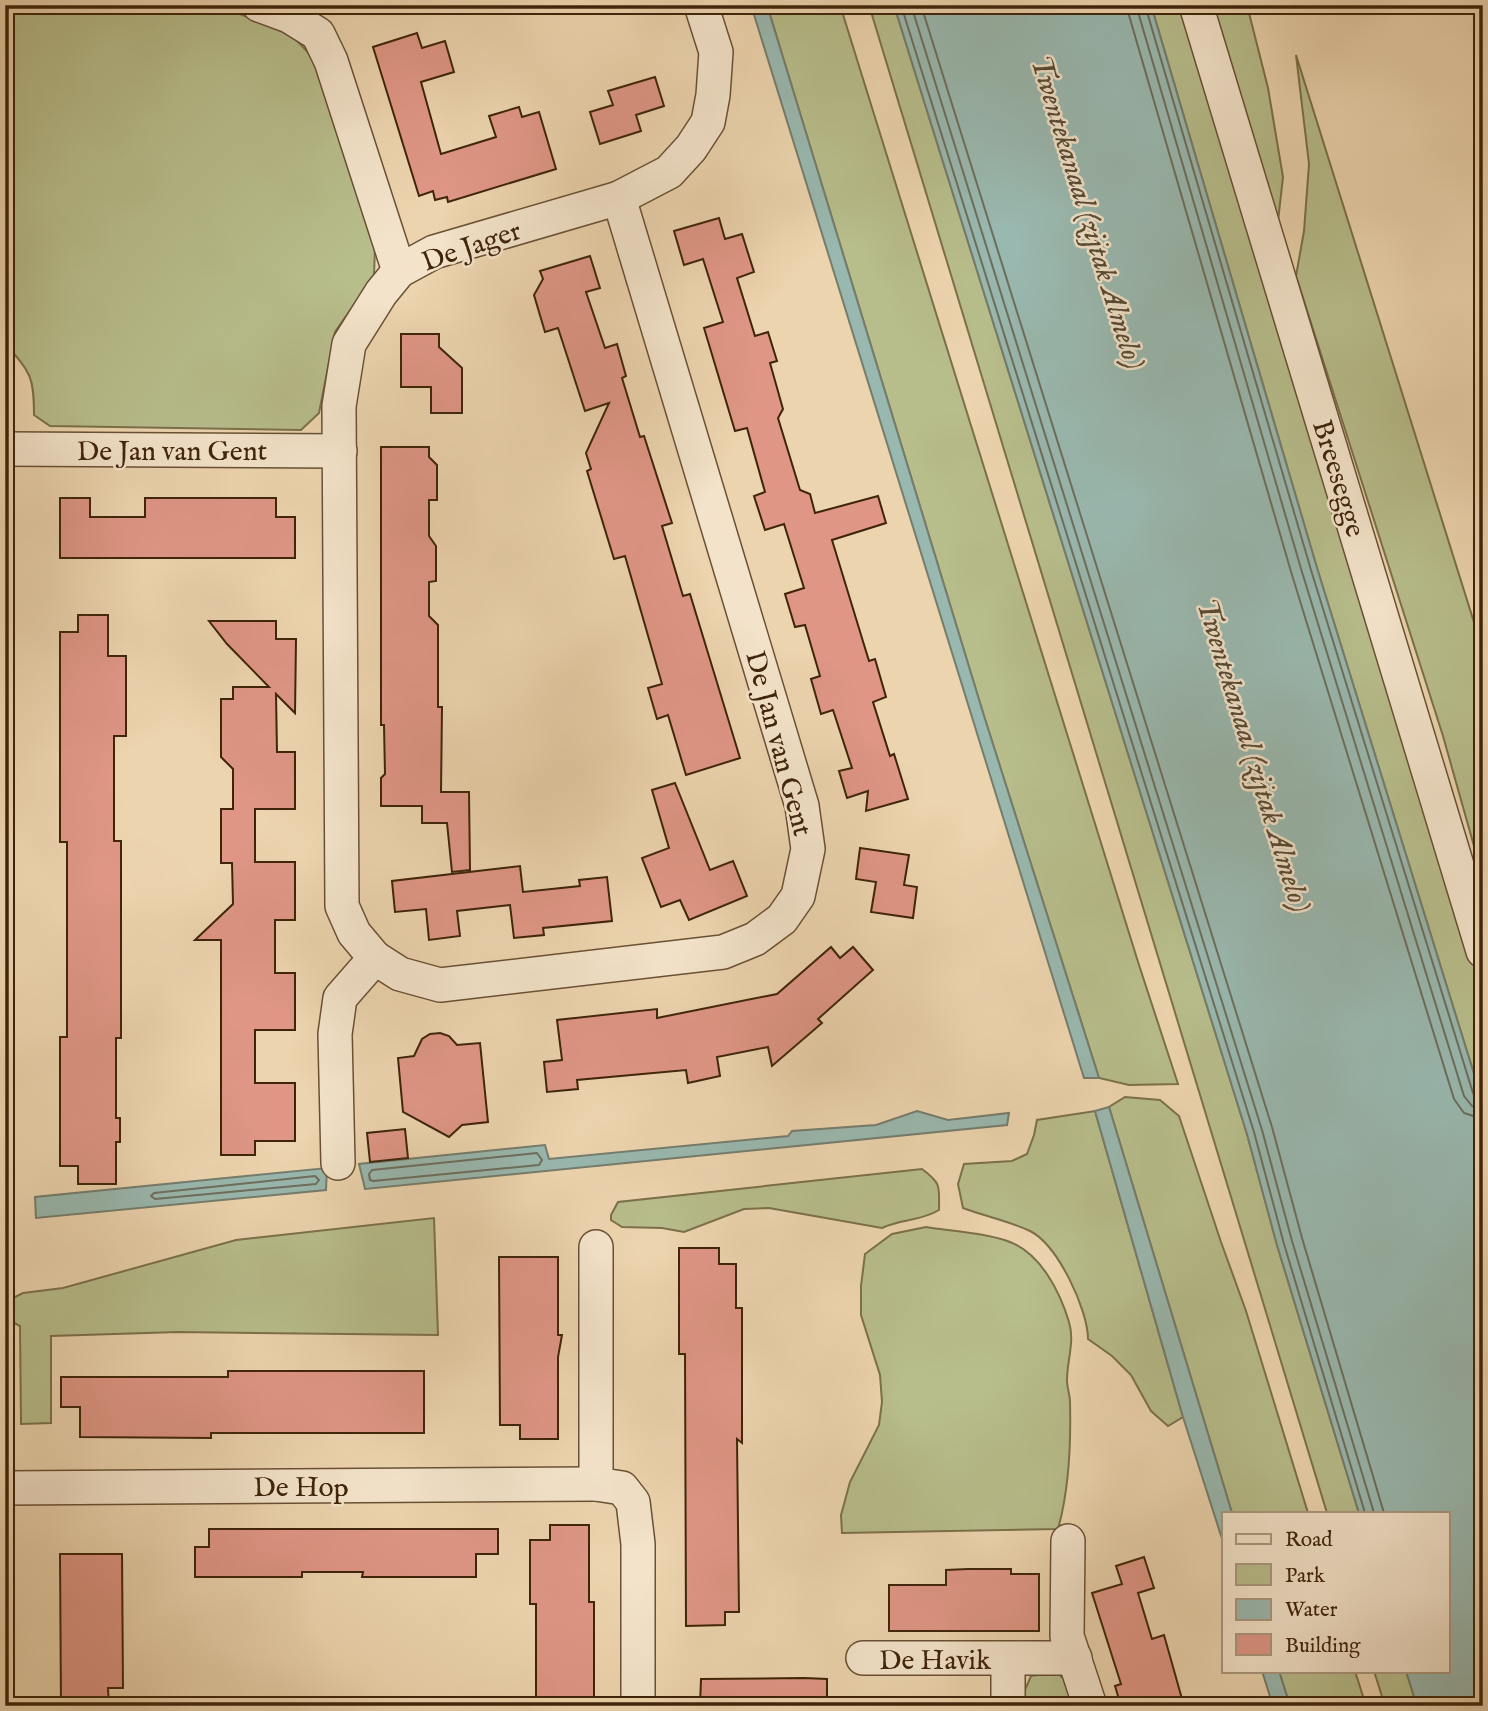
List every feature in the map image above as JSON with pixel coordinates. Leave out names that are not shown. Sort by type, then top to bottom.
[{"type":"street","name":"De Jager","points":[[258,5],[289,16],[318,34],[331,61],[399,271],[435,252],[619,198],[669,172],[691,148],[708,122],[716,52],[701,5]]},
{"type":"street","name":"Breesegge","points":[[1196,5],[1483,951]]},
{"type":"street","name":"De Jan van Gent","points":[[399,271],[381,293],[349,344],[339,406],[342,906],[354,933],[375,958],[401,974],[440,985],[723,952],[755,939],[782,919],[798,896],[808,849],[802,806],[619,198]]},
{"type":"street","name":"De Jan van Gent","points":[[5,449],[340,451]]},
{"type":"street","points":[[338,1163],[335,1034],[340,998],[375,958]]},
{"type":"street","points":[[596,1247],[596,1484]]},
{"type":"street","name":"De Hop","points":[[5,1488],[596,1484],[622,1488],[633,1502],[638,1544],[638,1706]]},
{"type":"street","points":[[1068,1541],[1067,1636],[1090,1706]]},
{"type":"street","name":"De Havik","points":[[863,1658],[1075,1658]]},
{"type":"street","name":"De Havik","points":[[1008,1659],[1008,1706]]},
{"type":"green space","points":[[5,5],[216,5],[290,33],[315,60],[375,247],[374,276],[335,332],[319,413],[301,430],[50,426],[34,415],[32,383],[26,369],[5,344]]},
{"type":"green space","points":[[767,5],[840,5],[1178,1084],[1129,1085],[1099,1078],[984,716]]},
{"type":"green space","points":[[869,5],[894,5],[1247,1134],[1277,1245],[1359,1512],[1327,1512]]},
{"type":"green space","points":[[1151,5],[1181,5],[1483,983],[1483,1103],[1317,568]]},
{"type":"green space","points":[[1208,5],[1247,5],[1268,88],[1283,177],[1277,230]]},
{"type":"green space","points":[[1296,55],[1483,651],[1483,878],[1443,736],[1296,276],[1304,231],[1309,164]]},
{"type":"green space","points":[[1125,1097],[1160,1100],[1179,1116],[1246,1311],[1308,1512],[1232,1512],[1109,1107]]},
{"type":"green space","points":[[1095,1111],[1183,1417],[1168,1426],[1151,1411],[1131,1375],[1112,1356],[1088,1339],[1083,1312],[1070,1279],[1041,1238],[1022,1227],[963,1208],[958,1184],[964,1164],[1012,1161],[1027,1154],[1037,1120]]},
{"type":"green space","points":[[922,1169],[938,1186],[939,1210],[882,1228],[769,1208],[744,1209],[684,1232],[662,1228],[622,1227],[611,1220],[618,1202]]},
{"type":"green space","points":[[434,1218],[438,1335],[178,1332],[51,1336],[51,1423],[21,1424],[20,1326],[9,1320],[13,1298],[23,1293],[63,1288],[236,1240]]},
{"type":"green space","points":[[926,1227],[991,1236],[1010,1242],[1031,1255],[1055,1287],[1069,1322],[1071,1337],[1067,1380],[1070,1402],[1068,1466],[1058,1529],[842,1533],[841,1515],[850,1482],[879,1425],[882,1402],[880,1375],[861,1315],[865,1254],[892,1234]]},
{"type":"green space","points":[[1057,1672],[1076,1692],[1080,1706],[1018,1706],[1031,1676]]},
{"type":"green space","points":[[1279,1672],[1355,1672],[1366,1706],[1290,1706]]},
{"type":"green space","points":[[1374,1672],[1406,1672],[1417,1706],[1385,1706]]},
{"type":"water","points":[[751,5],[767,5],[984,716],[1099,1078],[1084,1078]]},
{"type":"water","name":"Twentekanaal (zijtak Almelo)","points":[[894,5],[1151,5],[1317,568],[1483,1103],[1483,1706],[1417,1706],[1406,1672],[1450,1672],[1450,1512],[1359,1512],[1277,1245],[1247,1134]]},
{"type":"water","points":[[1109,1107],[1232,1512],[1222,1512],[1222,1539],[1183,1417],[1095,1111]]},
{"type":"water","points":[[917,1111],[948,1120],[1009,1113],[1007,1125],[365,1189],[359,1164],[545,1145],[549,1159],[788,1136],[792,1131],[876,1125]]},
{"type":"water","points":[[327,1168],[326,1190],[36,1218],[35,1197]]},
{"type":"water","points":[[1262,1672],[1279,1672],[1290,1706],[1273,1706]]},
{"type":"building","points":[[417,33],[422,48],[445,41],[454,72],[421,82],[441,154],[496,137],[489,116],[519,107],[522,117],[539,112],[556,169],[448,202],[447,197],[435,200],[433,191],[419,196],[373,47]]},
{"type":"building","points":[[655,77],[664,106],[636,115],[641,131],[600,144],[590,112],[613,105],[608,91]]},
{"type":"building","points":[[719,218],[725,239],[742,234],[754,272],[737,278],[755,336],[768,332],[777,361],[770,363],[783,409],[778,418],[800,490],[810,494],[815,513],[878,496],[886,523],[832,540],[869,661],[875,659],[886,697],[873,702],[890,756],[894,754],[908,799],[866,811],[868,791],[847,798],[839,771],[852,768],[833,710],[821,714],[811,679],[820,676],[805,625],[795,627],[785,594],[804,588],[784,524],[765,530],[754,496],[765,492],[747,428],[735,431],[704,328],[723,322],[703,259],[684,265],[674,231]]},
{"type":"building","points":[[590,256],[600,288],[586,292],[605,348],[617,344],[626,376],[622,378],[640,437],[644,436],[672,523],[662,526],[683,596],[690,594],[740,758],[686,775],[668,715],[657,719],[648,688],[662,684],[625,556],[614,559],[587,471],[591,469],[586,453],[609,403],[585,411],[558,328],[545,332],[534,295],[543,279],[540,271]]},
{"type":"building","points":[[401,334],[439,334],[439,347],[462,368],[462,413],[431,413],[431,387],[401,387]]},
{"type":"building","points":[[381,447],[429,447],[429,457],[437,465],[437,500],[429,500],[429,536],[436,546],[436,581],[429,582],[429,616],[438,625],[438,707],[442,707],[441,792],[469,792],[470,870],[452,872],[447,823],[422,823],[422,806],[381,806],[381,778],[385,774],[384,725],[381,725]]},
{"type":"building","points":[[60,498],[90,498],[90,517],[145,517],[145,498],[276,498],[276,517],[295,517],[295,558],[60,558]]},
{"type":"building","points":[[78,615],[108,615],[108,656],[126,656],[126,736],[114,736],[114,841],[121,841],[121,1038],[116,1038],[116,1118],[120,1118],[120,1142],[116,1142],[116,1184],[78,1184],[78,1166],[60,1166],[60,1037],[67,1037],[67,842],[60,842],[60,632],[78,632]]},
{"type":"building","points":[[209,621],[276,621],[276,639],[296,639],[295,713],[276,694],[277,752],[295,752],[295,809],[255,809],[255,862],[295,862],[295,920],[275,920],[275,973],[295,973],[295,1030],[255,1030],[255,1083],[295,1083],[295,1141],[255,1141],[255,1155],[221,1155],[221,940],[195,940],[233,904],[232,863],[221,863],[221,809],[233,809],[233,769],[221,757],[221,699],[233,699],[233,687],[269,687],[227,644]]},
{"type":"building","points":[[675,783],[710,870],[733,861],[747,896],[689,920],[680,900],[661,907],[642,858],[669,848],[652,790]]},
{"type":"building","points":[[860,848],[909,855],[904,885],[917,887],[913,918],[871,912],[876,882],[856,879]]},
{"type":"building","points":[[520,866],[523,892],[580,886],[579,880],[607,877],[612,921],[543,928],[544,935],[514,938],[510,905],[457,911],[460,936],[429,940],[426,909],[395,912],[392,881]]},
{"type":"building","points":[[831,947],[840,958],[853,947],[873,970],[818,1019],[822,1023],[772,1066],[768,1047],[717,1057],[720,1076],[688,1083],[686,1070],[577,1080],[578,1089],[547,1092],[544,1062],[562,1060],[557,1020],[657,1009],[657,1018],[777,994]]},
{"type":"building","points":[[430,1034],[449,1036],[457,1045],[480,1043],[488,1122],[462,1125],[449,1137],[403,1112],[398,1058],[414,1056],[422,1039]]},
{"type":"building","points":[[405,1129],[408,1158],[370,1162],[367,1133]]},
{"type":"building","points":[[679,1248],[719,1248],[719,1264],[736,1264],[736,1308],[742,1308],[742,1443],[737,1439],[739,1612],[725,1612],[725,1625],[686,1626],[685,1354],[679,1354]]},
{"type":"building","points":[[499,1257],[558,1257],[558,1335],[562,1335],[558,1357],[558,1439],[520,1439],[520,1425],[500,1425]]},
{"type":"building","points":[[228,1371],[424,1371],[424,1433],[211,1433],[211,1438],[80,1437],[80,1407],[61,1407],[61,1377],[228,1377]]},
{"type":"building","points":[[550,1525],[589,1525],[589,1602],[594,1602],[594,1706],[536,1706],[536,1604],[530,1604],[530,1540],[550,1540]]},
{"type":"building","points":[[209,1529],[498,1529],[498,1554],[476,1554],[476,1577],[362,1577],[363,1572],[302,1572],[302,1577],[195,1577],[195,1547],[209,1547]]},
{"type":"building","points":[[60,1554],[122,1554],[123,1688],[108,1688],[109,1706],[61,1706]]},
{"type":"building","points":[[1144,1557],[1154,1588],[1138,1593],[1152,1639],[1164,1635],[1184,1706],[1121,1706],[1115,1686],[1121,1684],[1092,1593],[1122,1584],[1116,1566]]},
{"type":"building","points":[[1011,1569],[1011,1574],[1039,1574],[1039,1631],[889,1631],[889,1585],[946,1585],[946,1570]]},
{"type":"building","points":[[701,1679],[827,1679],[827,1706],[700,1706]]}]
